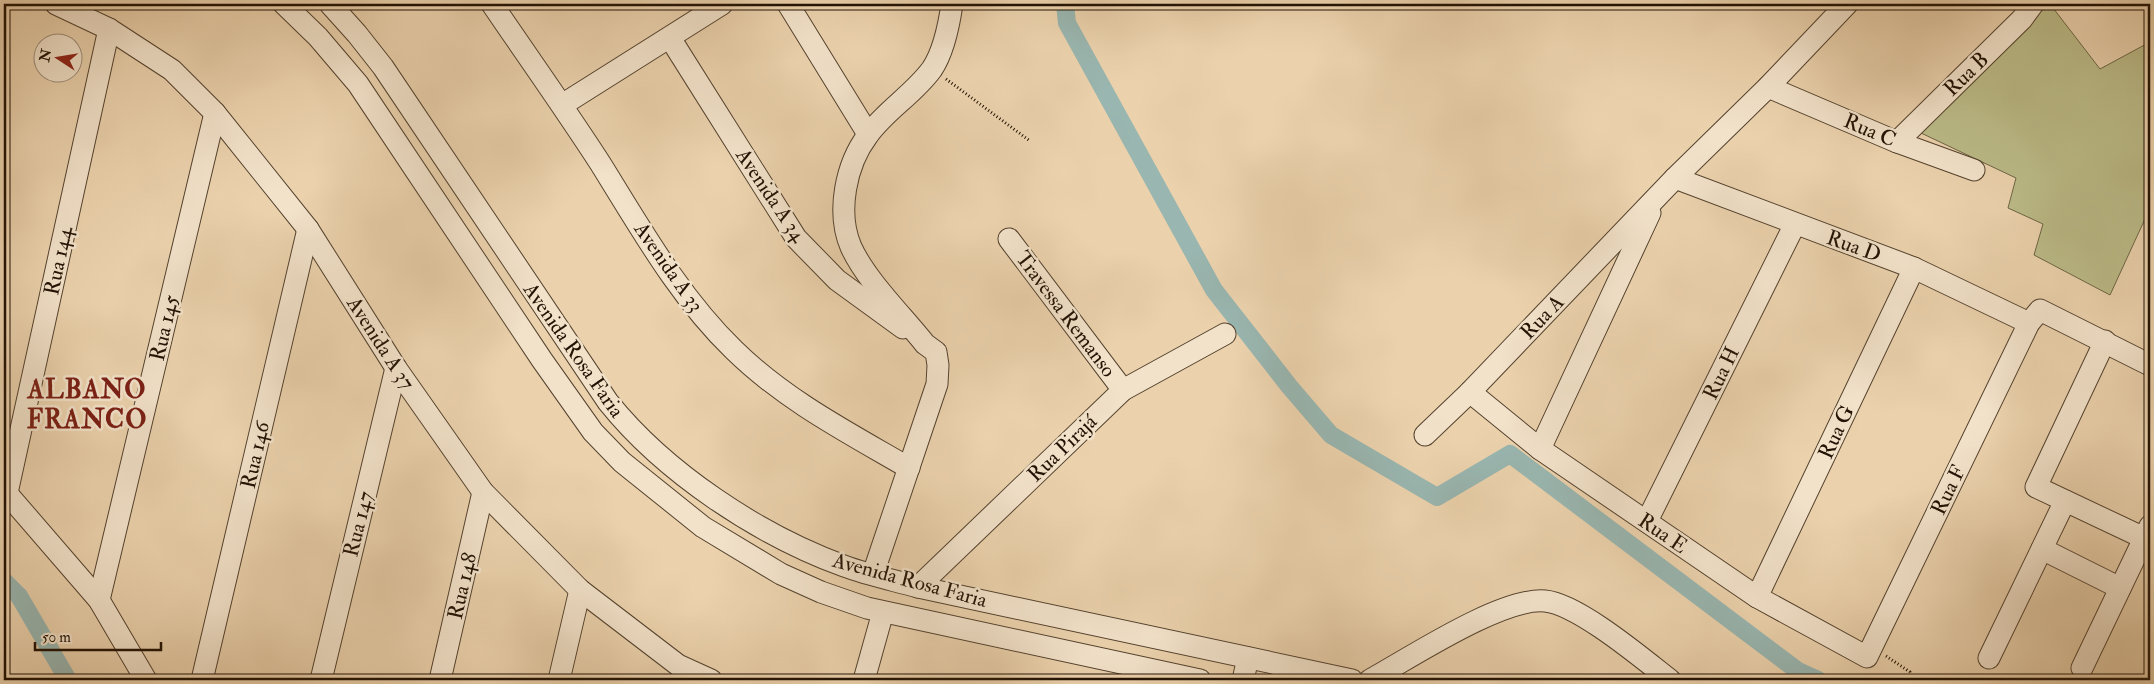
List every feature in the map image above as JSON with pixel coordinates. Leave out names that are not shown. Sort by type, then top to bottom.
[{"type":"street","name":"Avenida A 37","points":[[56,4],[109,29],[172,70],[216,113],[308,229],[396,368],[483,492],[580,590],[676,673],[711,680]]},
{"type":"street","name":"Avenida Rosa Faria","points":[[284,4],[318,36],[358,84],[542,360],[593,432],[622,462],[703,527],[749,556],[822,592],[883,612],[1200,680]]},
{"type":"street","name":"Avenida Rosa Faria","points":[[330,4],[358,34],[383,67],[534,294],[624,421],[648,446],[709,494],[806,550],[845,566],[923,588],[1352,680]]},
{"type":"street","points":[[562,105],[722,4]]},
{"type":"street","points":[[788,4],[868,134]]},
{"type":"street","points":[[873,574],[937,384],[938,365],[936,352],[925,344],[861,265],[850,245],[844,220],[844,200],[854,159],[868,134],[932,69],[942,48],[952,4]]},
{"type":"street","name":"Rua A","points":[[1425,434],[1470,392],[1675,178],[1768,87],[1847,4]]},
{"type":"street","name":"Rua B","points":[[1897,142],[2022,19],[2033,4]]},
{"type":"street","name":"Avenida A 33","points":[[494,5],[562,105],[668,271],[707,321],[734,350],[781,391],[807,409],[909,468]]},
{"type":"street","name":"Rua 144","points":[[5,491],[109,29]]},
{"type":"street","name":"Avenida A 34","points":[[670,38],[796,238],[837,280],[925,344]]},
{"type":"street","name":"Rua C","points":[[1768,87],[1897,142],[1974,170]]},
{"type":"street","name":"Rua 145","points":[[99,600],[216,113]]},
{"type":"street","name":"Rua D","points":[[1675,178],[1914,268],[2029,323]]},
{"type":"street","name":"Rua A","points":[[1540,449],[1658,197]]},
{"type":"street","name":"Rua H","points":[[1647,521],[1795,224]]},
{"type":"street","name":"Rua 146","points":[[202,680],[308,229]]},
{"type":"street","name":"Travessa Remanso","points":[[1009,239],[1123,390]]},
{"type":"street","name":"Rua G","points":[[1757,597],[1914,268]]},
{"type":"street","points":[[2029,323],[2040,310],[2150,365]]},
{"type":"street","name":"Rua F","points":[[1870,652],[2029,323]]},
{"type":"street","name":"Rua Pirajá","points":[[923,588],[1123,390],[1225,334]]},
{"type":"street","points":[[2082,668],[2147,531],[2065,501],[2036,487],[2105,341]]},
{"type":"street","name":"Rua 147","points":[[320,680],[396,368]]},
{"type":"street","name":"Rua E","points":[[1470,392],[1540,449],[1757,597],[1870,652]]},
{"type":"street","points":[[5,491],[99,600],[146,680]]},
{"type":"street","name":"Rua 148","points":[[440,680],[483,492]]},
{"type":"street","points":[[1989,658],[2065,501]]},
{"type":"street","points":[[2042,549],[2120,588]]},
{"type":"street","points":[[919,621],[923,588]]},
{"type":"street","points":[[559,680],[580,590]]},
{"type":"street","points":[[1370,680],[1488,614],[1520,603],[1546,601],[1577,613],[1628,647],[1670,680]]},
{"type":"street","points":[[864,680],[883,612]]},
{"type":"street","points":[[1244,680],[1248,658]]},
{"type":"path","points":[[932,69],[1030,141]]},
{"type":"path","points":[[1870,652],[1910,672],[1908,680]]},
{"type":"green space","points":[[2044,4],[2050,4],[2100,69],[2150,42],[2150,208],[2110,295],[2034,255],[2043,224],[2008,208],[2016,178],[1921,133]]},
{"type":"waterway","points":[[1065,4],[1067,23],[1214,290],[1289,386],[1331,435],[1437,497],[1510,454],[1798,671],[1818,680]]},
{"type":"waterway","points":[[4,581],[19,596],[68,680]]},
{"type":"district","name":"ALBANO FRANCO","points":[[87,404]]}]
